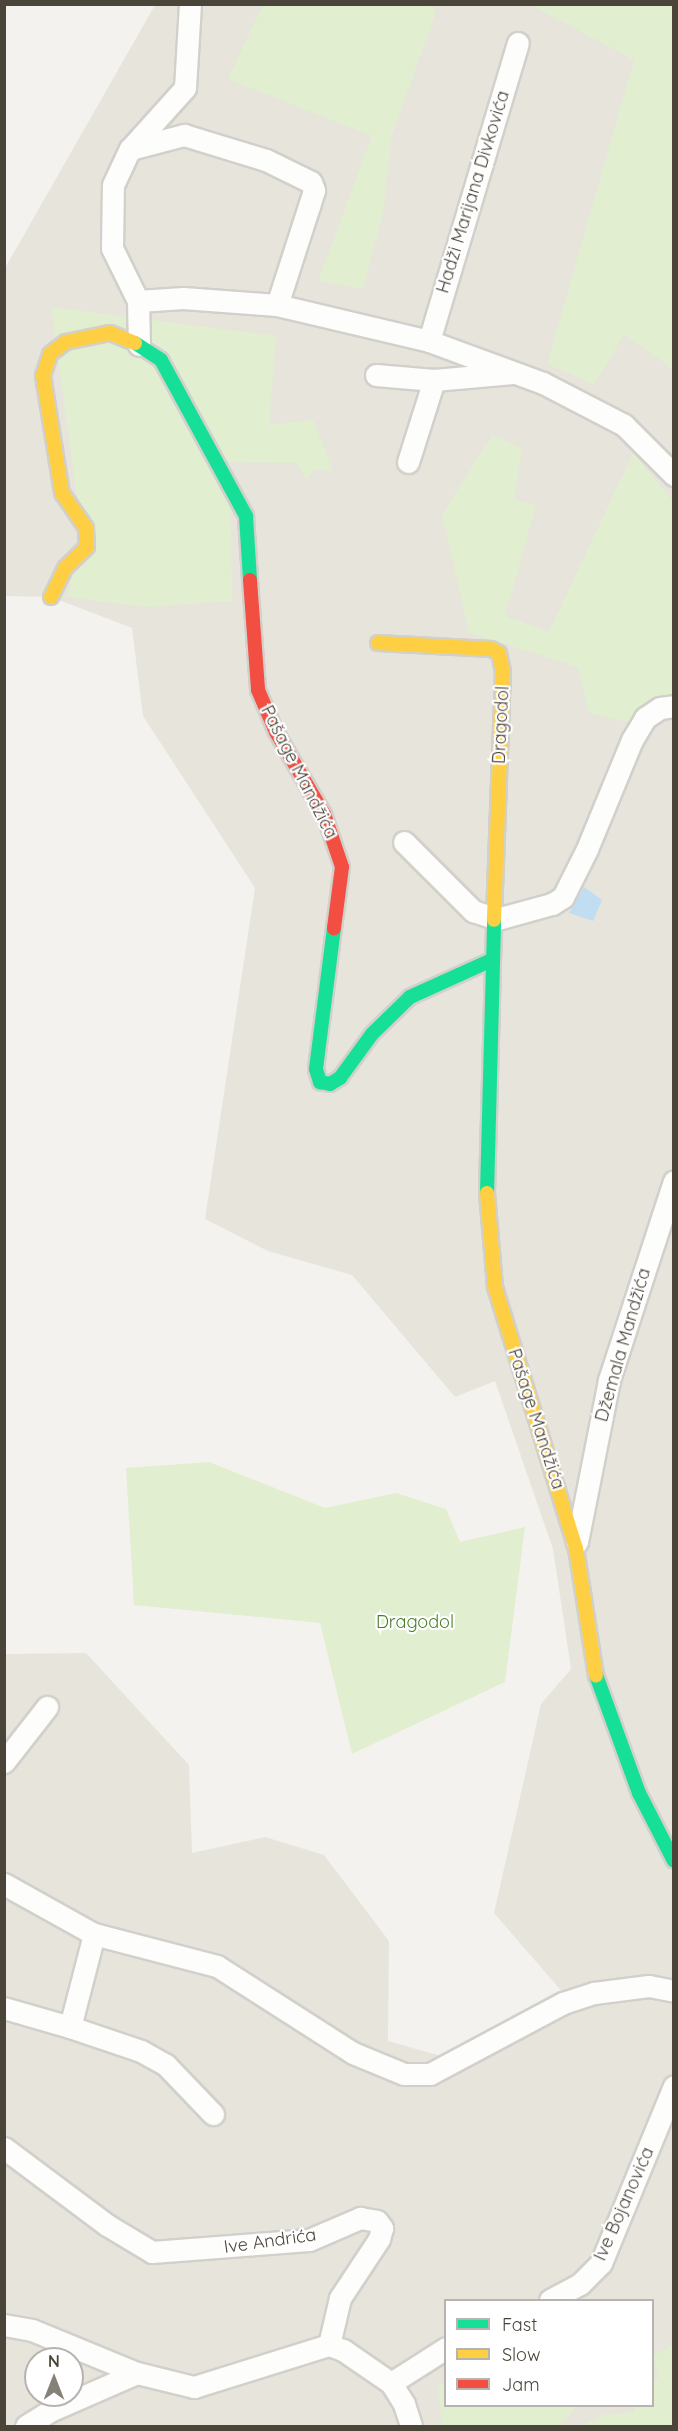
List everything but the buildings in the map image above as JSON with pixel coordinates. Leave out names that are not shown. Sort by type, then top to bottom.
[{"type":"street","points":[[139,345],[138,301],[112,248],[113,185],[130,149],[185,88],[190,4]]},
{"type":"street","name":"Hadži Marijana Divkovića","points":[[429,341],[518,43]]},
{"type":"street","points":[[130,149],[184,135],[266,160],[311,182],[314,190],[277,305]]},
{"type":"street","points":[[138,301],[183,298],[277,305],[429,341],[520,373],[624,425],[674,475]]},
{"type":"street","name":"Pašage Mandžića","points":[[51,597],[65,568],[87,547],[86,528],[68,506],[54,458],[43,376],[50,354],[66,342],[110,333],[139,345],[161,360],[246,516],[258,690],[276,732],[324,814],[340,856],[341,885],[316,1069],[320,1082],[330,1084],[340,1078],[372,1034],[410,997],[492,960]]},
{"type":"street","points":[[376,375],[434,380],[520,373]]},
{"type":"street","points":[[408,462],[434,380]]},
{"type":"street","name":"Dragodol","points":[[378,643],[491,649],[499,653],[503,672],[497,920]]},
{"type":"street","points":[[404,842],[473,911],[497,920],[552,904],[563,897],[632,740],[645,718],[660,708],[674,706]]},
{"type":"street","name":"Pašage Mandžića","points":[[497,920],[492,960],[486,1166],[489,1247],[495,1287],[576,1548],[589,1648],[602,1700],[639,1793],[674,1861]]},
{"type":"street","name":"Džemala Mandžića","points":[[576,1548],[609,1380],[674,1181]]},
{"type":"street","points":[[4,1762],[47,1707]]},
{"type":"street","points":[[4,1884],[94,1934],[217,1966],[353,2053],[404,2074],[430,2074],[563,2003],[594,1993],[649,1986],[674,1991]]},
{"type":"street","points":[[70,2027],[94,1934]]},
{"type":"street","points":[[4,2008],[141,2051],[166,2065],[213,2114]]},
{"type":"street","name":"Ive Bojanovića","points":[[554,2299],[580,2284],[601,2263],[674,2086]]},
{"type":"street","name":"Ive Andrića","points":[[4,2148],[107,2225],[152,2252],[309,2240],[360,2218],[377,2221],[382,2228],[380,2239],[340,2298],[329,2345]]},
{"type":"street","points":[[4,2325],[32,2330],[136,2373],[194,2387],[329,2345],[343,2350],[391,2383],[404,2404],[411,2427]]},
{"type":"street","points":[[391,2383],[444,2349]]},
{"type":"street","points":[[26,2427],[50,2410],[136,2373]]},
{"type":"shaded area","points":[[155,5],[673,5],[673,2426],[5,2426],[5,1654],[86,1653],[189,1765],[192,1853],[265,1837],[324,1855],[389,1941],[388,2041],[448,2058],[564,1994],[494,1913],[541,1704],[571,1669],[553,1549],[495,1381],[455,1397],[352,1275],[268,1251],[205,1219],[255,888],[143,716],[132,628],[51,597],[5,596],[5,268]]},
{"type":"green space","points":[[429,4],[436,12],[392,135],[383,213],[363,289],[318,281],[372,136],[228,79],[263,5]]},
{"type":"green space","points":[[531,5],[673,5],[673,369],[624,335],[594,384],[547,364],[634,60]]},
{"type":"green space","points":[[51,307],[276,336],[269,425],[313,420],[333,471],[315,469],[306,479],[297,463],[230,462],[232,601],[146,607],[67,597],[82,534]]},
{"type":"green space","points":[[492,436],[522,448],[514,500],[536,505],[505,616],[549,632],[633,453],[673,501],[673,704],[634,724],[589,713],[578,667],[469,633],[442,514]]},
{"type":"green space","name":"Dragodol","points":[[209,1462],[325,1508],[396,1493],[446,1509],[460,1542],[525,1527],[505,1682],[352,1754],[320,1623],[134,1605],[126,1468]]},
{"type":"green space","points":[[673,2344],[673,2426],[581,2426],[604,2415],[633,2412],[636,2407],[654,2407],[654,2380],[659,2377],[654,2355]]},
{"type":"green space","points":[[444,2382],[444,2407],[576,2407],[560,2426],[442,2426],[438,2388]]},
{"type":"water","points":[[584,887],[602,900],[593,921],[569,913]]},
{"type":"traffic: fast","points":[[135,343],[161,360],[246,516],[250,580]]},
{"type":"traffic: fast","points":[[487,1193],[494,920]]},
{"type":"traffic: fast","points":[[334,928],[316,1069],[320,1082],[330,1084],[340,1078],[372,1034],[410,997],[492,960]]},
{"type":"traffic: fast","points":[[596,1675],[639,1793],[674,1861]]},
{"type":"traffic: slow","points":[[51,597],[65,568],[87,547],[86,528],[62,493],[43,376],[50,354],[66,342],[110,333],[135,343]]},
{"type":"traffic: slow","points":[[378,643],[491,649],[499,653],[503,672],[494,920]]},
{"type":"traffic: slow","points":[[487,1193],[495,1287],[576,1548],[596,1675]]},
{"type":"traffic: jam","points":[[250,580],[258,690],[276,732],[324,814],[342,867],[334,928]]}]
